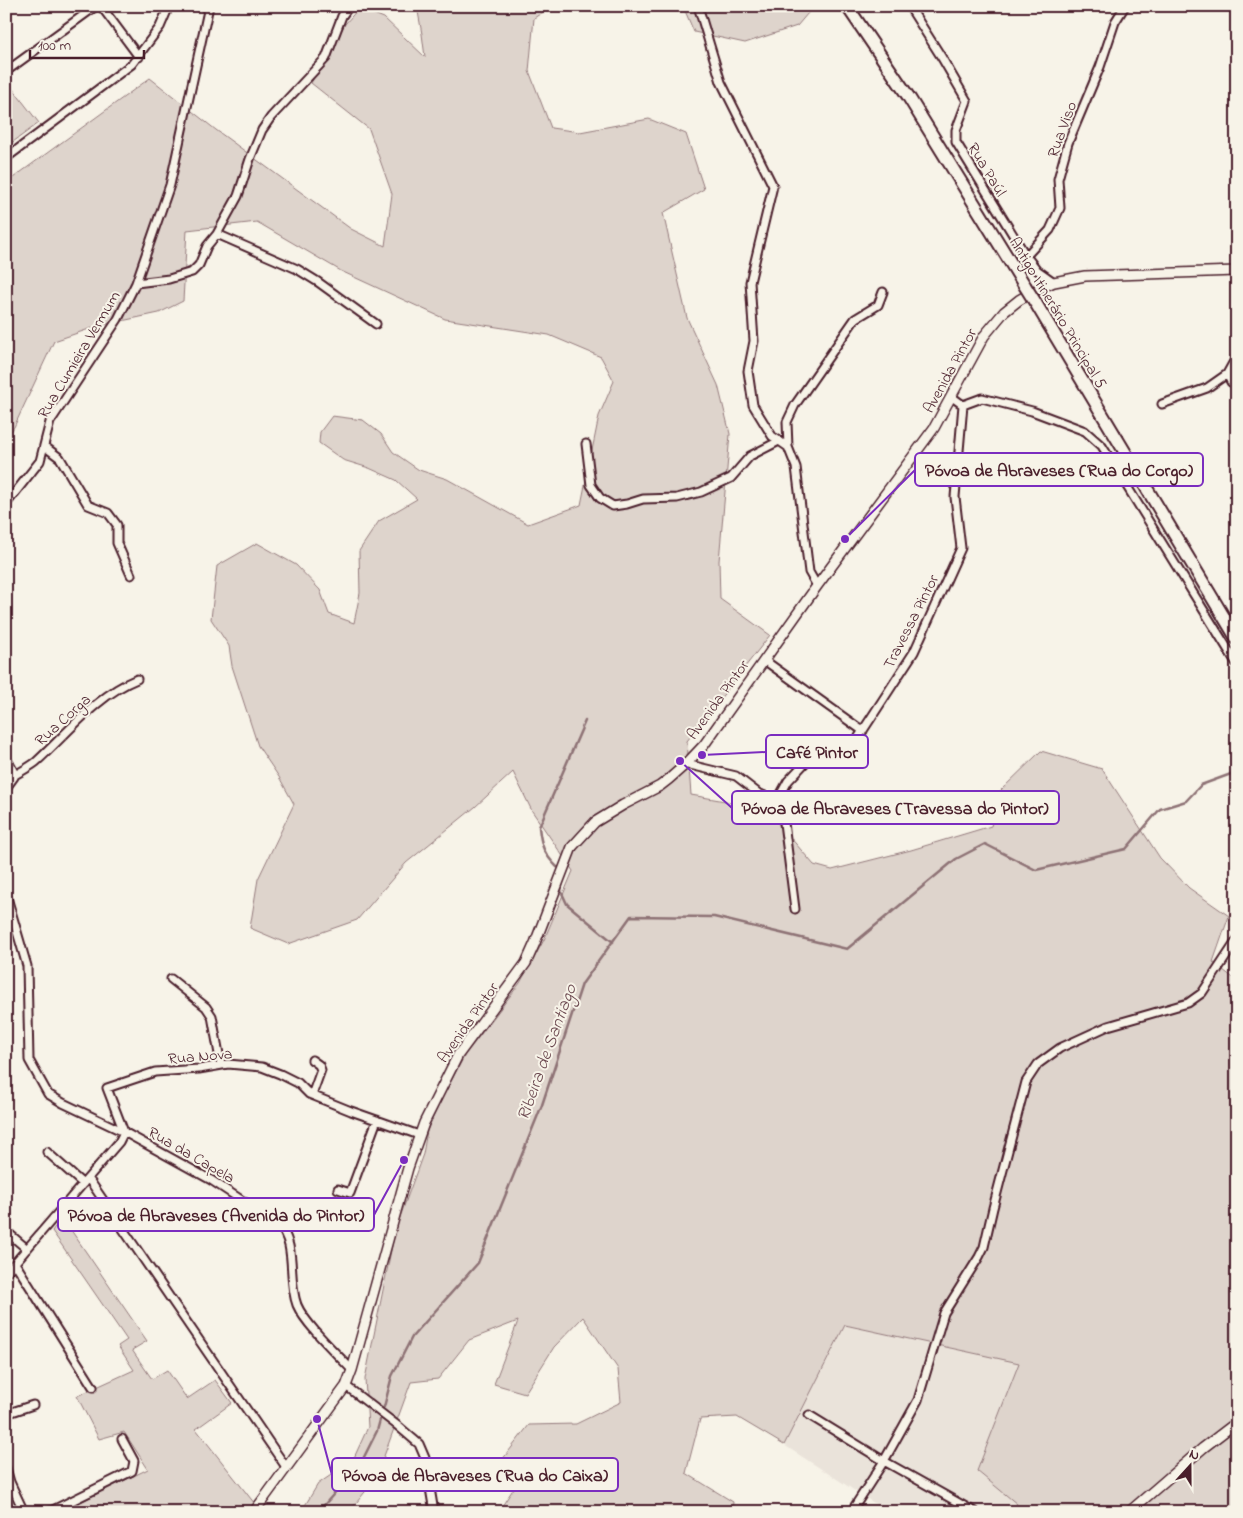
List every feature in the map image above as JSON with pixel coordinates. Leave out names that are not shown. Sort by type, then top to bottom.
[{"type":"highway","name":"Antigo Itinerário Principal 5","points":[[847,6],[908,96],[1035,302],[1237,639]]},
{"type":"street","points":[[8,70],[96,6]]},
{"type":"street","points":[[101,6],[139,57]]},
{"type":"street","points":[[6,158],[132,64],[160,27],[169,6]]},
{"type":"street","name":"Rua Cumieira Vermum","points":[[6,504],[40,460],[50,422],[118,319],[136,283],[170,185],[209,6]]},
{"type":"street","points":[[136,283],[169,280],[192,272],[199,265],[207,246],[217,234],[238,196],[262,130],[271,117],[326,58],[342,16],[349,6]]},
{"type":"street","points":[[698,6],[721,82],[773,186],[750,282],[754,341],[748,371],[753,405],[772,436],[788,447]]},
{"type":"street","name":"Rua Paúl","points":[[910,6],[966,101],[956,130],[956,142],[1026,256],[1037,270],[1054,282]]},
{"type":"street","name":"Rua Viso","points":[[1026,256],[1050,230],[1060,208],[1058,179],[1068,143],[1100,67],[1115,22],[1125,6]]},
{"type":"street","points":[[217,234],[296,269],[318,282],[376,324]]},
{"type":"street","name":"Avenida Pintor","points":[[254,1512],[346,1386],[419,1135],[458,1055],[526,963],[572,847],[595,822],[623,804],[660,786],[686,764],[704,745],[817,586],[934,428],[984,336],[1004,312],[1019,300],[1054,282],[1085,276],[1237,271]]},
{"type":"street","points":[[817,586],[809,572],[796,467],[788,447],[787,422],[795,405],[855,319],[878,305],[883,292]]},
{"type":"street","points":[[1162,404],[1207,388],[1227,374],[1237,356]]},
{"type":"street","points":[[1227,374],[1231,382],[1237,385]]},
{"type":"street","points":[[952,397],[963,405],[982,398],[1032,410],[1084,431],[1102,446],[1237,664]]},
{"type":"street","name":"Travessa Pintor","points":[[777,801],[788,781],[819,748],[848,755],[914,652],[961,548],[955,497],[963,405]]},
{"type":"street","points":[[586,444],[591,485],[600,498],[613,506],[643,499],[677,498],[701,492],[731,478],[750,456],[779,441]]},
{"type":"street","points":[[44,446],[60,458],[88,505],[108,513],[117,525],[117,543],[131,575]]},
{"type":"street","points":[[764,660],[863,730]]},
{"type":"street","name":"Rua Corga","points":[[6,780],[34,763],[92,708],[127,683],[137,679]]},
{"type":"street","points":[[6,758],[15,774],[6,788]]},
{"type":"street","points":[[686,764],[736,776],[758,793],[777,801],[783,815],[795,908]]},
{"type":"street","name":"Rua da Capela","points":[[6,894],[27,966],[29,1060],[48,1094],[124,1132],[211,1180],[278,1224],[285,1232],[288,1241],[294,1295],[298,1307],[306,1320],[352,1370]]},
{"type":"street","points":[[851,1512],[884,1461],[918,1400],[944,1313],[984,1247],[1026,1082],[1038,1064],[1060,1048],[1108,1026],[1188,1003],[1202,993],[1237,940]]},
{"type":"street","points":[[171,979],[206,1007],[212,1016],[221,1065]]},
{"type":"street","points":[[312,1060],[319,1065],[321,1070],[312,1095]]},
{"type":"street","name":"Rua Nova","points":[[124,1132],[107,1088],[155,1072],[200,1069],[228,1064],[262,1067],[298,1083],[312,1095],[419,1135]]},
{"type":"street","points":[[338,1189],[350,1193],[377,1120]]},
{"type":"street","points":[[6,1273],[119,1142],[124,1132]]},
{"type":"street","points":[[46,1152],[86,1181],[286,1467]]},
{"type":"street","points":[[6,1231],[27,1249]]},
{"type":"street","points":[[15,1263],[93,1387]]},
{"type":"street","points":[[346,1386],[419,1444],[425,1458],[434,1512]]},
{"type":"street","points":[[6,1414],[33,1405]]},
{"type":"street","points":[[809,1415],[884,1461],[975,1512]]},
{"type":"street","points":[[1129,1512],[1202,1448],[1237,1422]]},
{"type":"street","points":[[49,1512],[132,1471],[134,1461],[122,1439]]},
{"type":"street","points":[[6,1468],[10,1482],[24,1512]]},
{"type":"shaded area","points":[[417,6],[552,6],[534,18],[529,71],[551,128],[580,132],[649,119],[686,134],[704,189],[663,213],[687,318],[718,385],[730,434],[719,561],[720,599],[770,635],[687,741],[691,795],[765,808],[814,865],[832,870],[911,850],[991,826],[1001,790],[1041,751],[1102,769],[1160,858],[1189,888],[1229,916],[1213,962],[1237,981],[1237,1512],[1016,1512],[1017,1504],[977,1471],[1019,1363],[845,1325],[784,1445],[737,1417],[700,1419],[686,1473],[733,1502],[732,1512],[498,1512],[516,1485],[502,1460],[529,1425],[576,1424],[621,1402],[618,1369],[583,1317],[554,1347],[525,1393],[494,1384],[518,1321],[469,1340],[438,1379],[411,1382],[376,1478],[349,1512],[301,1512],[318,1484],[353,1460],[368,1427],[365,1379],[395,1231],[423,1154],[427,1131],[440,1101],[465,1055],[520,983],[544,940],[573,871],[532,811],[513,772],[475,807],[406,863],[357,920],[288,944],[250,928],[258,879],[294,804],[258,746],[232,666],[229,646],[211,619],[217,566],[257,543],[296,565],[320,590],[329,614],[354,623],[360,593],[359,551],[379,521],[417,499],[396,480],[369,468],[343,460],[319,443],[320,432],[332,416],[363,420],[381,434],[393,452],[419,470],[447,479],[528,524],[581,505],[599,416],[614,381],[601,357],[549,335],[445,319],[341,271],[257,222],[187,230],[183,301],[159,313],[98,326],[54,341],[14,427],[6,439],[6,183],[150,78],[216,130],[351,229],[385,246],[392,194],[369,129],[311,83],[345,24],[359,8],[384,18],[425,57]]},
{"type":"shaded area","points":[[683,6],[814,6],[797,26],[745,43],[694,32]]},
{"type":"shaded area","points":[[6,80],[39,123],[6,147]]},
{"type":"shaded area","points":[[62,1217],[147,1341],[132,1350],[152,1379],[167,1370],[187,1399],[215,1380],[232,1403],[196,1429],[255,1504],[249,1512],[60,1512],[148,1469],[124,1432],[99,1439],[77,1396],[134,1370],[118,1346],[127,1340],[52,1231]]},
{"type":"shaded area","points":[[845,1325],[1020,1363],[977,1471],[1018,1504],[1016,1512],[888,1512],[784,1445]]},
{"type":"waterway","points":[[557,867],[544,849],[539,827],[585,721]]},
{"type":"waterway","name":"Ribeira de Santiago","points":[[384,1407],[392,1376],[412,1337],[478,1263],[542,1105],[582,984],[631,916],[714,917],[847,949],[956,859],[985,844],[1036,870],[1126,849],[1160,809],[1186,801],[1201,785],[1231,774],[1237,767]]},
{"type":"waterway","points":[[563,881],[561,891],[567,904],[613,942]]},
{"type":"waterway","name":"Ribeira de Santiago","points":[[318,1512],[361,1463],[377,1431],[380,1420]]},
{"type":"place","name":"Póvoa de Abraveses (Rua do Corgo)","points":[[845,539]]},
{"type":"place","name":"Café Pintor","points":[[702,755]]},
{"type":"place","name":"Póvoa de Abraveses (Travessa do Pintor)","points":[[680,761]]},
{"type":"place","name":"Póvoa de Abraveses (Avenida do Pintor)","points":[[404,1160]]},
{"type":"place","name":"Póvoa de Abraveses (Rua do Caixa)","points":[[317,1419]]}]
